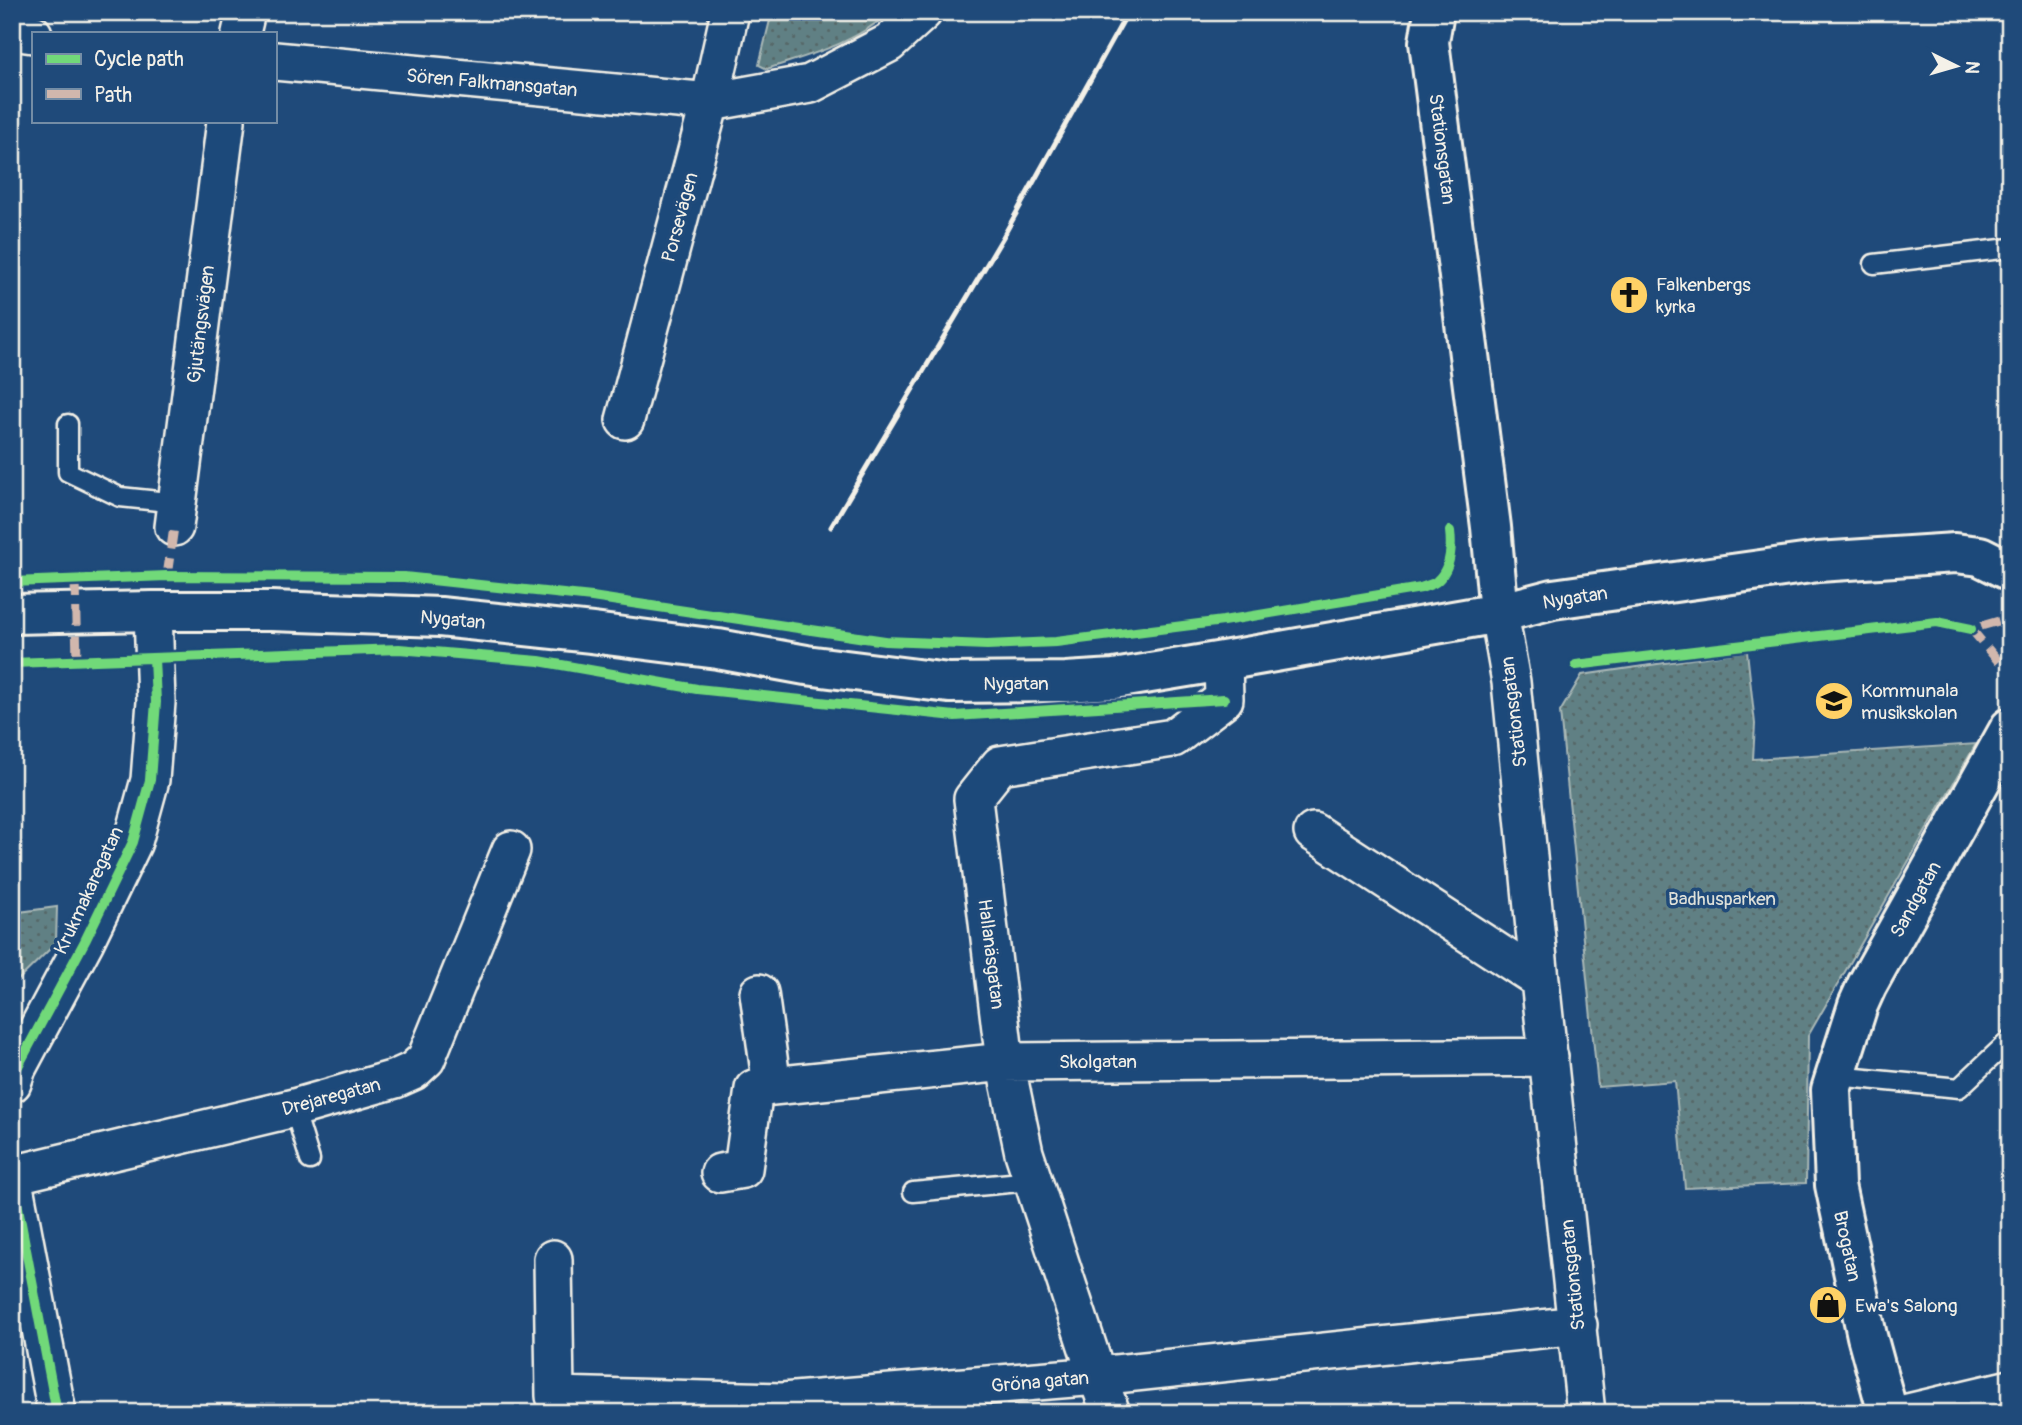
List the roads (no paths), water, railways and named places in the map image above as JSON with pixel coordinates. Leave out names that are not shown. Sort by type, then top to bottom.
[{"type":"street","points":[[241,32],[246,12]]},
{"type":"street","name":"Porsevägen","points":[[625,420],[710,102],[730,12]]},
{"type":"street","name":"Sören Falkmansgatan","points":[[276,61],[710,102],[810,84],[889,43],[923,12]]},
{"type":"street","name":"Stationsgatan","points":[[1434,12],[1429,42],[1499,613],[1511,682],[1586,1413]]},
{"type":"street","points":[[12,31],[32,34]]},
{"type":"street","name":"Gjutängsvägen","points":[[176,515],[226,122]]},
{"type":"street","name":"Nygatan","points":[[12,614],[271,611],[440,617],[718,649],[806,665],[949,683],[1090,681],[1223,662],[1499,613],[1561,598],[1818,562],[1955,553],[1980,556],[2010,571]]},
{"type":"street","name":"Krukmakaregatan","points":[[12,1083],[17,1068],[85,941],[132,842],[150,780],[156,702],[153,611]]},
{"type":"street","name":"Hallanäsgatan","points":[[1111,1413],[1024,1153],[1006,1062],[973,799],[1000,765],[1173,738],[1223,699],[1223,662]]},
{"type":"street","name":"Sandgatan","points":[[1836,1076],[1867,985],[2010,728]]},
{"type":"street","points":[[1313,832],[1540,980]]},
{"type":"street","name":"Drejaregatan","points":[[12,1175],[293,1108],[395,1079],[413,1071],[426,1059],[511,850]]},
{"type":"street","points":[[720,1173],[743,1169],[754,1089],[772,1086],[760,993]]},
{"type":"street","name":"Skolgatan","points":[[772,1086],[1006,1062],[1549,1057]]},
{"type":"street","name":"Brogatan","points":[[1836,1076],[1831,1090],[1835,1185],[1867,1336],[1888,1413]]},
{"type":"street","points":[[12,1175],[27,1329],[57,1413]]},
{"type":"street","name":"Gröna gatan","points":[[553,1259],[555,1396],[782,1402],[1097,1376],[1578,1325]]},
{"type":"street","points":[[1908,1413],[2010,1389]]},
{"type":"lane","points":[[1874,264],[2010,248]]},
{"type":"lane","points":[[68,424],[68,472],[120,496],[176,515]]},
{"type":"lane","points":[[1836,1076],[1959,1088],[2010,1040]]},
{"type":"lane","points":[[293,1108],[310,1160]]},
{"type":"lane","points":[[913,1192],[1032,1181]]},
{"type":"railway","points":[[831,527],[1003,237],[1128,12]]},
{"type":"place","name":"Falkenbergs kyrka","points":[[1629,295]]},
{"type":"place","name":"Kommunala musikskolan","points":[[1834,701]]},
{"type":"place","name":"Ewa's Salong","points":[[1828,1305]]},
{"type":"park label","name":"Badhusparken","points":[[1722,898]]}]
